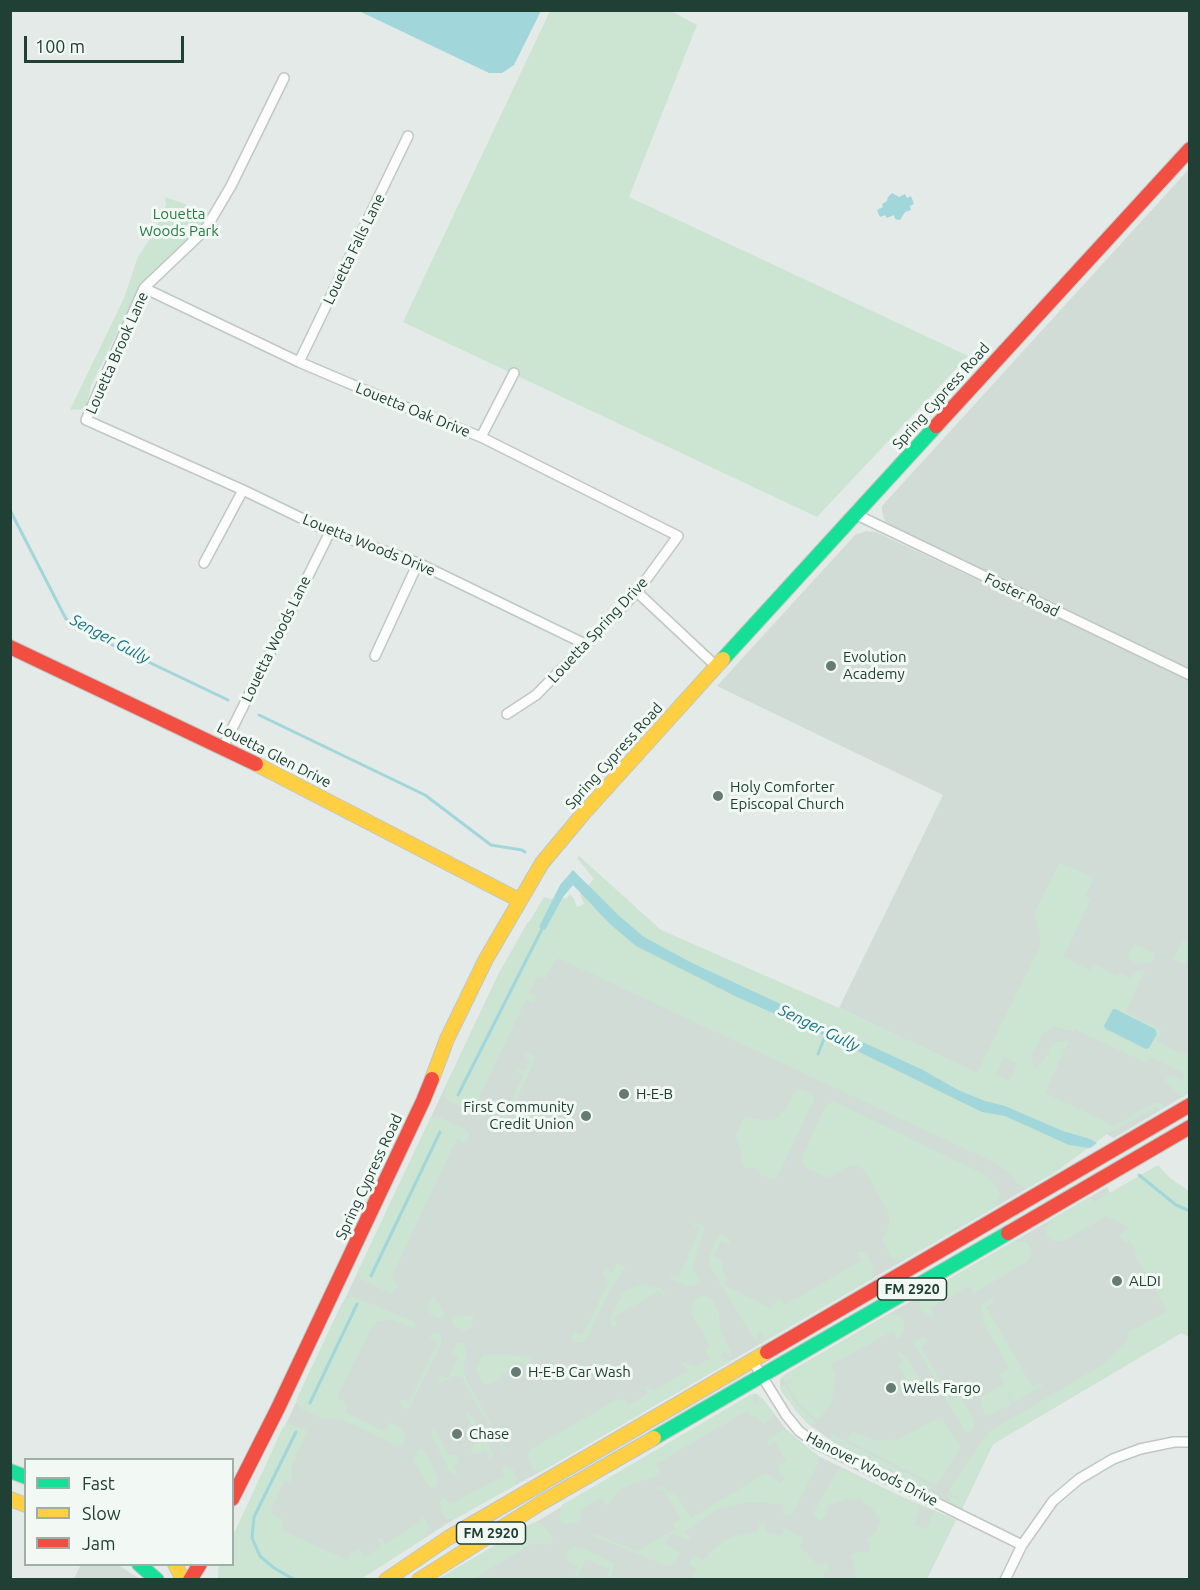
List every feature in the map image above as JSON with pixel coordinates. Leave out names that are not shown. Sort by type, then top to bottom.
[{"type":"main road","name":"Spring Cypress Road","points":[[234,1495],[278,1408],[423,1101],[447,1038],[486,959],[542,863],[583,814],[855,514],[1190,149]]},
{"type":"main road","name":"Louetta Glen Drive","points":[[10,647],[223,747],[519,900]]},
{"type":"main road","name":"FM 2920","points":[[386,1580],[448,1538],[1190,1105]]},
{"type":"main road","name":"FM 2920","points":[[419,1580],[541,1503],[762,1377],[1190,1126]]},
{"type":"main road","points":[[141,1566],[158,1580]]},
{"type":"main road","points":[[176,1566],[183,1580]]},
{"type":"main road","points":[[190,1580],[199,1566]]},
{"type":"street","name":"Louetta Brook Lane","points":[[86,420],[144,288],[205,230],[231,186],[285,78]]},
{"type":"street","name":"Louetta Falls Lane","points":[[299,362],[408,136]]},
{"type":"street","name":"Louetta Oak Drive","points":[[144,288],[299,362],[481,437],[678,536]]},
{"type":"street","points":[[481,437],[514,373]]},
{"type":"street","name":"Louetta Woods Drive","points":[[86,420],[243,490],[330,532],[418,563],[585,644]]},
{"type":"street","points":[[204,563],[243,490]]},
{"type":"street","name":"Foster Road","points":[[855,514],[1190,675]]},
{"type":"street","name":"Louetta Woods Lane","points":[[223,747],[330,532]]},
{"type":"street","name":"Louetta Spring Drive","points":[[507,714],[536,695],[638,592],[678,536]]},
{"type":"street","points":[[375,656],[418,563]]},
{"type":"street","points":[[638,592],[717,667]]},
{"type":"street","name":"Hanover Woods Drive","points":[[752,1360],[786,1415],[799,1431],[815,1443],[1022,1545]]},
{"type":"street","points":[[1005,1580],[1022,1545],[1053,1501],[1079,1479],[1113,1459],[1140,1449],[1174,1442],[1190,1442]]},
{"type":"shaded area","points":[[1189,169],[1189,668],[895,528],[885,521],[882,506]]},
{"type":"shaded area","points":[[866,531],[876,532],[1189,680],[1189,1093],[1114,1138],[839,1008],[943,795],[717,686],[855,535]]},
{"type":"shaded area","points":[[528,922],[1057,1171],[556,1463],[459,1516],[361,1579],[218,1580],[219,1566],[234,1566],[234,1534],[499,973]]},
{"type":"shaded area","points":[[1107,1187],[1185,1326],[1181,1333],[993,1444],[962,1509],[835,1443],[807,1423],[783,1394],[780,1380],[784,1375]]},
{"type":"shaded area","points":[[752,1394],[757,1394],[763,1399],[788,1432],[816,1455],[956,1520],[926,1579],[438,1580]]},
{"type":"shaded area","points":[[80,1566],[120,1566],[140,1579],[74,1579]]},
{"type":"green space","points":[[550,11],[671,11],[697,25],[629,197],[968,356],[817,517],[403,322]]},
{"type":"green space","name":"Louetta Woods Park","points":[[165,197],[210,213],[198,230],[146,281],[137,293],[91,385],[86,409],[70,410],[124,298],[138,257],[152,236],[166,205]]},
{"type":"green space","points":[[579,856],[661,930],[839,1008],[977,1073],[1040,947],[1034,914],[1059,863],[1071,867],[1094,878],[1085,896],[1091,899],[1064,956],[1090,971],[1094,964],[1118,976],[1119,973],[1130,978],[1136,972],[1146,969],[1126,1012],[1162,1030],[1157,1041],[1178,1052],[1189,1054],[1189,1093],[1182,1097],[1164,1081],[1170,1074],[1183,1081],[1184,1073],[1150,1057],[1147,1063],[1074,1029],[1073,1032],[1053,1026],[1044,1033],[1031,1056],[1035,1070],[1048,1053],[1050,1046],[1057,1041],[1069,1041],[1045,1093],[1114,1126],[1155,1102],[1161,1103],[1163,1109],[1156,1107],[1107,1134],[1057,1171],[1029,1187],[1024,1187],[995,1163],[558,958],[545,979],[537,977],[529,993],[537,996],[533,1003],[526,1000],[479,1098],[487,1102],[483,1110],[475,1113],[449,1102],[444,1097],[446,1085],[499,973],[544,897],[552,899],[558,895],[566,899],[570,894],[577,907],[584,904],[580,894],[594,879],[577,858]],"holes":[[[1004,1057],[1017,1064],[1009,1081],[996,1075]]]},
{"type":"green space","points":[[1183,940],[1189,943],[1189,958],[1185,965],[1173,959]]},
{"type":"green space","points":[[1134,944],[1156,954],[1152,962],[1139,964],[1127,958]]},
{"type":"green space","points":[[529,1052],[535,1055],[535,1060],[510,1114],[502,1117],[497,1111],[499,1106],[508,1108],[523,1076],[516,1071],[519,1069],[525,1071],[530,1061],[523,1055]]},
{"type":"green space","points":[[799,1089],[809,1093],[813,1102],[777,1178],[772,1180],[758,1173],[759,1171],[743,1167],[741,1150],[735,1137],[743,1119],[749,1117],[766,1121],[777,1118],[795,1091]]},
{"type":"green space","points":[[833,1101],[986,1175],[1000,1193],[996,1206],[902,1261],[891,1258],[882,1239],[890,1222],[888,1212],[865,1171],[855,1165],[826,1177],[806,1168],[802,1162],[802,1156],[826,1105]]},
{"type":"green space","points":[[436,1116],[466,1130],[469,1138],[463,1144],[458,1137],[392,1276],[398,1286],[393,1293],[389,1293],[361,1279],[359,1269],[429,1121]]},
{"type":"green space","points":[[1158,1165],[1170,1178],[1189,1191],[1189,1337],[1181,1333],[993,1444],[962,1509],[951,1502],[947,1494],[958,1500],[960,1498],[948,1492],[981,1441],[992,1430],[1104,1364],[1129,1338],[1127,1333],[1167,1311],[1134,1254],[1136,1252],[1129,1241],[1124,1243],[1119,1235],[1129,1228],[1106,1216],[1062,1242],[1053,1241],[1046,1234],[1050,1220],[1091,1196],[1094,1202]]},
{"type":"green space","points":[[695,1222],[703,1226],[704,1230],[693,1266],[700,1281],[694,1286],[687,1286],[671,1279],[669,1275],[678,1277],[700,1229],[692,1224]]},
{"type":"green space","points":[[718,1235],[728,1237],[730,1242],[729,1244],[721,1241],[714,1256],[722,1261],[723,1271],[728,1278],[724,1285],[771,1308],[778,1298],[785,1305],[861,1261],[857,1252],[866,1253],[873,1266],[874,1275],[765,1341],[759,1342],[763,1333],[758,1332],[757,1341],[753,1338],[709,1265],[710,1253]]},
{"type":"green space","points":[[1014,1241],[1024,1241],[1029,1244],[1032,1253],[1029,1260],[975,1293],[969,1286],[931,1308],[934,1317],[926,1315],[920,1309],[919,1301],[926,1293]]},
{"type":"green space","points":[[617,1263],[626,1267],[609,1292],[587,1339],[584,1342],[575,1342],[571,1338],[575,1331],[580,1335],[584,1333],[608,1282],[603,1274],[606,1266],[612,1273]]},
{"type":"green space","points":[[643,1284],[661,1288],[665,1298],[659,1291],[614,1317],[617,1325],[612,1327],[610,1320],[622,1294],[632,1287]]},
{"type":"green space","points":[[705,1295],[712,1299],[718,1310],[721,1331],[731,1352],[731,1358],[725,1352],[721,1355],[722,1358],[730,1360],[728,1363],[540,1472],[532,1469],[527,1455],[531,1449],[616,1400],[624,1399],[629,1405],[647,1394],[645,1386],[654,1390],[689,1370],[682,1365],[683,1363],[694,1367],[711,1358],[703,1352],[710,1346],[691,1313],[694,1299]]},
{"type":"green space","points":[[352,1296],[415,1322],[416,1326],[413,1329],[391,1319],[377,1322],[372,1327],[338,1395],[339,1399],[347,1404],[345,1412],[384,1431],[390,1423],[401,1427],[406,1436],[404,1445],[396,1445],[343,1420],[321,1418],[301,1409],[297,1403],[297,1398],[342,1303]]},
{"type":"green space","points":[[434,1297],[445,1313],[442,1318],[436,1318],[427,1311]]},
{"type":"green space","points":[[992,1298],[994,1302],[986,1307],[1033,1387],[1041,1383],[1043,1385],[1014,1403],[1008,1394],[1012,1404],[989,1416],[984,1413],[980,1401],[982,1397],[1004,1384],[999,1374],[1009,1368],[981,1319],[985,1316],[979,1306]]},
{"type":"green space","points":[[893,1314],[900,1316],[904,1321],[901,1337],[896,1338],[893,1331],[831,1365],[836,1375],[832,1402],[819,1420],[809,1414],[787,1385],[794,1380],[784,1382],[782,1377]]},
{"type":"green space","points":[[474,1315],[472,1327],[465,1331],[453,1325],[454,1317]]},
{"type":"green space","points":[[434,1332],[441,1335],[442,1342],[409,1408],[404,1409],[399,1401],[401,1399],[409,1402],[437,1343],[429,1337]]},
{"type":"green space","points":[[922,1337],[928,1342],[921,1347],[952,1400],[960,1396],[975,1421],[971,1432],[965,1432],[913,1342]]},
{"type":"green space","points":[[457,1343],[463,1343],[467,1355],[464,1366],[465,1377],[506,1450],[504,1452],[462,1378],[454,1376],[437,1382],[440,1375],[448,1378],[458,1358],[451,1352]]},
{"type":"green space","points":[[900,1352],[907,1358],[924,1386],[915,1393],[898,1365],[903,1362],[897,1353]]},
{"type":"green space","points":[[484,1354],[531,1356],[532,1361],[524,1366],[522,1363],[489,1385],[482,1382],[476,1369]]},
{"type":"green space","points":[[785,1386],[797,1405],[817,1423],[807,1423],[796,1411],[780,1387]]},
{"type":"green space","points":[[754,1394],[753,1403],[756,1405],[759,1401],[757,1394],[763,1399],[773,1414],[771,1419],[763,1424],[756,1416],[751,1417],[747,1411],[656,1464],[661,1472],[619,1491],[607,1506],[601,1498],[579,1511],[583,1518],[578,1523],[564,1524],[561,1520],[559,1514],[562,1505]]},
{"type":"green space","points":[[465,1412],[473,1417],[492,1451],[490,1460],[485,1450],[476,1455],[470,1452],[479,1442]]},
{"type":"green space","points":[[936,1419],[942,1419],[960,1445],[959,1451],[937,1486],[847,1440],[853,1432],[877,1441],[899,1439]]},
{"type":"green space","points":[[289,1424],[305,1429],[307,1433],[292,1466],[292,1483],[284,1481],[270,1513],[283,1520],[281,1530],[347,1560],[351,1553],[359,1548],[365,1557],[381,1547],[377,1539],[381,1538],[385,1544],[422,1521],[420,1515],[424,1517],[429,1528],[424,1538],[361,1579],[218,1579],[219,1566],[234,1566],[234,1534],[283,1427]]},
{"type":"green space","points":[[434,1427],[449,1456],[454,1454],[459,1456],[454,1466],[458,1477],[450,1473],[432,1436],[431,1431]]},
{"type":"green space","points":[[787,1430],[820,1460],[792,1515],[782,1514],[783,1505],[759,1502],[716,1510],[685,1532],[691,1538],[689,1541],[672,1533],[665,1543],[680,1553],[675,1563],[669,1567],[591,1535],[595,1534],[637,1551],[675,1529],[673,1524],[681,1519],[662,1488],[654,1490],[662,1485],[668,1492],[675,1492],[691,1518],[766,1473],[781,1483],[785,1478],[780,1474],[778,1466],[786,1461],[775,1442],[768,1446],[767,1443],[770,1438]]},
{"type":"green space","points":[[831,1433],[935,1488],[928,1490],[835,1443],[830,1438]]},
{"type":"green space","points":[[419,1449],[425,1450],[439,1480],[437,1487],[432,1488],[427,1485],[413,1459]]},
{"type":"green space","points":[[505,1466],[513,1469],[517,1478],[514,1486],[455,1519],[448,1519],[442,1514],[439,1503],[443,1498],[445,1497],[450,1504],[504,1476],[502,1470]]},
{"type":"green space","points":[[838,1469],[918,1504],[920,1510],[914,1524],[926,1529],[933,1513],[936,1512],[956,1520],[927,1579],[856,1579],[854,1573],[857,1572],[851,1555],[859,1551],[868,1552],[870,1546],[867,1539],[878,1529],[881,1522],[871,1507],[860,1498],[853,1501],[846,1499],[828,1506],[826,1516],[821,1521],[812,1515]]},
{"type":"green space","points":[[534,1522],[541,1524],[552,1535],[553,1540],[549,1545],[533,1543],[474,1579],[438,1579]]},
{"type":"green space","points":[[765,1523],[766,1532],[781,1535],[785,1528],[804,1538],[800,1546],[818,1565],[826,1561],[830,1569],[823,1574],[825,1579],[691,1579],[696,1569],[689,1562],[694,1555],[702,1560],[723,1541],[739,1534],[758,1532],[759,1524]]},
{"type":"green space","points":[[572,1547],[582,1548],[613,1563],[614,1568],[610,1578],[607,1576],[610,1569],[586,1559],[577,1579],[573,1579],[578,1566],[570,1563],[566,1556]]},
{"type":"water","points":[[359,11],[541,11],[514,65],[502,73],[489,73]]},
{"type":"water","points":[[892,193],[899,197],[905,194],[907,198],[911,196],[914,204],[900,220],[895,219],[894,215],[887,218],[885,215],[880,217],[877,210],[883,207],[882,204]]},
{"type":"water","points":[[573,870],[618,915],[644,937],[692,963],[923,1070],[958,1090],[1097,1143],[1090,1148],[1069,1145],[1005,1116],[982,1112],[843,1044],[739,998],[636,946],[610,924],[573,885],[563,897],[545,930],[539,927],[560,885]]},
{"type":"water","points":[[1113,1009],[1155,1029],[1157,1034],[1149,1048],[1146,1049],[1106,1029],[1104,1026]]},
{"type":"waterway","name":"Senger Gully","points":[[10,510],[66,619],[92,635],[228,700]]},
{"type":"waterway","name":"Senger Gully","points":[[259,715],[425,795],[491,845],[525,852]]},
{"type":"waterway","points":[[458,1095],[544,925]]},
{"type":"waterway","points":[[818,1054],[826,1034]]},
{"type":"waterway","points":[[371,1276],[440,1132]]},
{"type":"waterway","name":"Senger Gully","points":[[1139,1175],[1176,1205],[1190,1211]]},
{"type":"waterway","points":[[310,1403],[357,1304]]},
{"type":"waterway","points":[[295,1580],[274,1568],[260,1556],[252,1538],[254,1517],[296,1432]]},
{"type":"traffic: fast","points":[[723,659],[936,426]]},
{"type":"traffic: fast","points":[[654,1438],[1008,1233]]},
{"type":"traffic: fast","points":[[10,1471],[24,1476]]},
{"type":"traffic: fast","points":[[141,1566],[157,1580]]},
{"type":"traffic: slow","points":[[432,1079],[447,1039],[486,959],[542,863],[583,814],[723,659]]},
{"type":"traffic: slow","points":[[256,764],[519,900]]},
{"type":"traffic: slow","points":[[386,1580],[448,1538],[767,1352]]},
{"type":"traffic: slow","points":[[419,1580],[541,1503],[654,1438]]},
{"type":"traffic: slow","points":[[10,1499],[24,1504]]},
{"type":"traffic: slow","points":[[176,1566],[183,1580]]},
{"type":"traffic: jam","points":[[936,426],[1190,149]]},
{"type":"traffic: jam","points":[[10,647],[256,764]]},
{"type":"traffic: jam","points":[[234,1495],[278,1408],[432,1079]]},
{"type":"traffic: jam","points":[[767,1352],[1190,1105]]},
{"type":"traffic: jam","points":[[1008,1233],[1190,1127]]},
{"type":"traffic: jam","points":[[190,1580],[199,1566]]},
{"type":"place","name":"Evolution Academy","points":[[831,666]]},
{"type":"place","name":"Holy Comforter Episcopal Church","points":[[718,796]]},
{"type":"place","name":"H-E-B","points":[[624,1094]]},
{"type":"place","name":"First Community Credit Union","points":[[586,1116]]},
{"type":"place","name":"ALDI","points":[[1117,1281]]},
{"type":"place","name":"H-E-B Car Wash","points":[[516,1372]]},
{"type":"place","name":"Wells Fargo","points":[[891,1388]]},
{"type":"place","name":"Chase","points":[[457,1434]]}]
